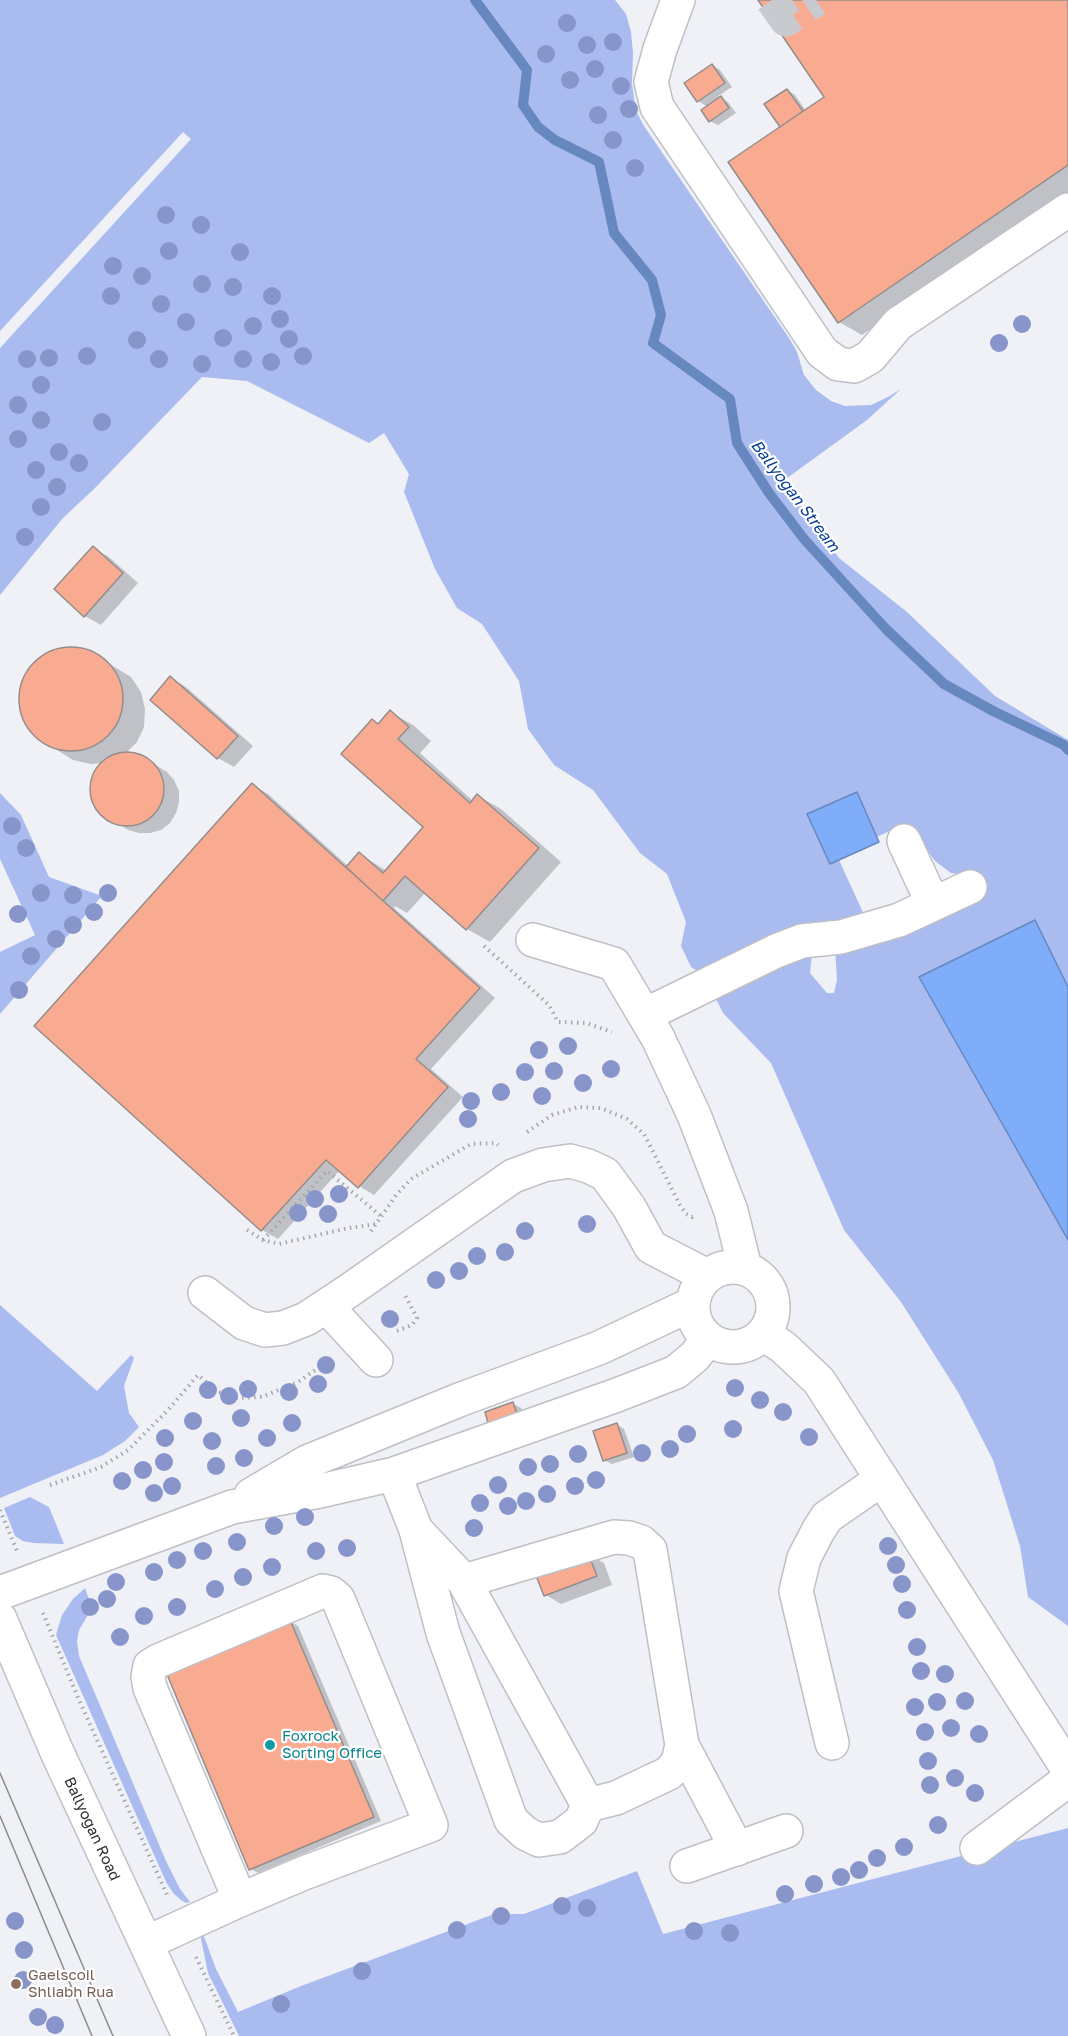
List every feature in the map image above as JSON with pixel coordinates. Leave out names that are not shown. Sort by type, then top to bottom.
[{"type":"street","points":[[678,0],[651,82],[657,107],[822,352],[838,364],[854,366],[870,357],[898,324],[1068,210]]},
{"type":"street","points":[[904,841],[933,904]]},
{"type":"street","points":[[645,1015],[802,941],[841,937],[899,920],[970,887]]},
{"type":"street","points":[[533,940],[614,964],[645,1015],[694,1115],[731,1211],[745,1268]]},
{"type":"street","points":[[205,1293],[244,1323],[265,1330],[284,1328],[306,1319],[326,1306],[513,1176],[543,1165],[570,1161],[604,1174],[629,1207],[651,1247],[707,1276]]},
{"type":"street","points":[[731,1266],[745,1268],[758,1274],[767,1284],[773,1296],[774,1310],[764,1334],[743,1346],[732,1347],[720,1345],[700,1330],[694,1317],[692,1304],[694,1294],[707,1276],[718,1269],[731,1266]]},
{"type":"street","points":[[232,1507],[307,1462],[459,1400],[599,1348],[692,1304]]},
{"type":"street","points":[[326,1306],[376,1360]]},
{"type":"street","points":[[764,1334],[783,1347],[819,1381],[1068,1769]]},
{"type":"street","points":[[15,1587],[232,1507],[320,1491],[394,1474],[606,1400],[676,1372],[694,1358],[709,1339]]},
{"type":"street","points":[[394,1474],[416,1530],[443,1634],[511,1820],[525,1833],[539,1840],[560,1837],[581,1821],[588,1806],[616,1798],[669,1773],[678,1762],[682,1745]]},
{"type":"street","points":[[832,1743],[796,1591],[804,1558],[827,1517],[882,1479]]},
{"type":"street","points":[[416,1530],[464,1581],[588,1806]]},
{"type":"street","points":[[464,1581],[614,1537],[641,1542],[650,1550],[682,1745],[737,1849]]},
{"type":"street","points":[[146,1943],[304,1873],[431,1826],[338,1599],[331,1593],[323,1591],[150,1666],[148,1677],[150,1688],[240,1900]]},
{"type":"street","name":"Ballyogan Road","points":[[0,1619],[57,1752],[189,2036]]},
{"type":"street","points":[[977,1848],[1068,1780]]},
{"type":"street","points":[[687,1866],[786,1831]]},
{"type":"path","points":[[263,1240],[327,1171],[381,1216]]},
{"type":"path","points":[[247,1230],[263,1240],[279,1244],[344,1228],[376,1224]]},
{"type":"path","points":[[50,1485],[101,1467],[128,1450],[168,1410],[198,1375],[216,1391],[236,1398],[262,1397],[297,1382],[332,1358],[338,1365]]},
{"type":"path","points":[[0,1510],[15,1587],[79,1700],[169,1900]]},
{"type":"path","points":[[192,1949],[234,2036]]},
{"type":"shaded area","points":[[0,0],[615,0],[626,14],[631,32],[632,84],[636,111],[789,338],[797,352],[804,375],[816,390],[831,401],[845,406],[871,405],[901,389],[867,420],[783,481],[839,558],[907,612],[995,696],[1068,740],[1068,987],[1035,921],[920,978],[1068,1240],[1068,1626],[1028,1597],[1020,1546],[993,1460],[958,1392],[901,1302],[844,1230],[771,1063],[723,1013],[715,997],[768,971],[812,954],[810,973],[827,993],[834,993],[837,980],[835,948],[965,875],[951,873],[935,861],[919,832],[904,839],[898,827],[877,837],[856,792],[829,863],[839,860],[866,919],[701,973],[691,967],[681,946],[686,922],[667,874],[640,853],[593,790],[554,765],[528,729],[519,681],[482,624],[457,608],[435,569],[404,492],[409,474],[384,433],[369,443],[247,381],[202,377],[63,518],[0,595],[0,348],[191,139],[183,132],[0,331]]},
{"type":"shaded area","points":[[857,792],[879,842],[830,864],[807,814]]},
{"type":"shaded area","points":[[0,793],[21,815],[49,877],[102,896],[0,1014],[0,952],[35,935],[0,859]]},
{"type":"shaded area","points":[[1035,920],[1068,987],[1068,1240],[919,977]]},
{"type":"shaded area","points":[[0,1305],[97,1391],[131,1355],[134,1358],[124,1386],[129,1413],[139,1427],[125,1441],[103,1455],[0,1498]]},
{"type":"shaded area","points":[[30,1497],[49,1507],[64,1544],[34,1543],[23,1541],[15,1536],[4,1508]]},
{"type":"shaded area","points":[[85,1588],[92,1608],[79,1630],[77,1641],[79,1656],[166,1861],[180,1889],[190,1902],[186,1903],[181,1900],[167,1884],[56,1635],[62,1615],[73,1599]]},
{"type":"shaded area","points":[[1068,1828],[1068,2036],[239,2036],[208,1973],[201,1939],[202,1931],[216,1969],[238,2012],[494,1914],[524,1914],[637,1871],[663,1934]]},
{"type":"building","points":[[758,0],[1068,0],[1068,165],[838,323],[728,162],[824,97]]},
{"type":"building","points":[[712,64],[725,83],[697,102],[684,83]]},
{"type":"building","points":[[787,89],[803,111],[780,127],[764,104]]},
{"type":"building","points":[[721,96],[729,108],[709,122],[701,110]]},
{"type":"building","points":[[93,546],[123,573],[84,617],[54,589]]},
{"type":"building","points":[[71,647],[91,651],[108,662],[119,679],[123,699],[119,719],[108,736],[91,747],[71,751],[51,747],[34,736],[23,719],[19,699],[23,679],[34,662],[51,651]]},
{"type":"building","points":[[170,676],[238,736],[217,759],[150,700]]},
{"type":"building","points":[[390,710],[409,727],[398,739],[470,803],[477,794],[539,848],[466,930],[405,876],[383,901],[346,867],[359,852],[383,873],[423,827],[341,754],[372,719],[378,724]]},
{"type":"building","points":[[127,752],[141,755],[153,763],[161,775],[164,789],[161,803],[153,815],[141,823],[127,826],[113,823],[101,815],[93,803],[90,789],[93,775],[101,763],[113,755]]},
{"type":"building","points":[[252,783],[480,988],[416,1059],[448,1087],[358,1188],[326,1160],[261,1231],[34,1026]]},
{"type":"building","points":[[513,1402],[517,1414],[488,1423],[485,1412]]},
{"type":"building","points":[[617,1423],[627,1453],[603,1461],[593,1431]]},
{"type":"building","points":[[588,1553],[597,1576],[544,1596],[535,1573]]},
{"type":"building","name":"Foxrock Sorting Office","points":[[290,1620],[374,1817],[249,1870],[166,1672]]},
{"type":"waterway","name":"Ballyogan Stream","points":[[475,0],[527,70],[523,105],[538,127],[555,140],[599,162],[614,233],[652,280],[661,315],[653,343],[730,399],[737,443],[769,493],[804,539],[886,629],[944,684],[993,711],[1064,745],[1068,750]]},
{"type":"tunnel","points":[[772,0],[786,20],[816,0]]},
{"type":"tram line","points":[[0,1773],[113,2036]]},
{"type":"tram line","points":[[0,1816],[92,2036]]},
{"type":"place","name":"Foxrock Sorting Office","points":[[270,1745]]},
{"type":"place","name":"Gaelscoil Shliabh Rua","points":[[16,1984]]}]
